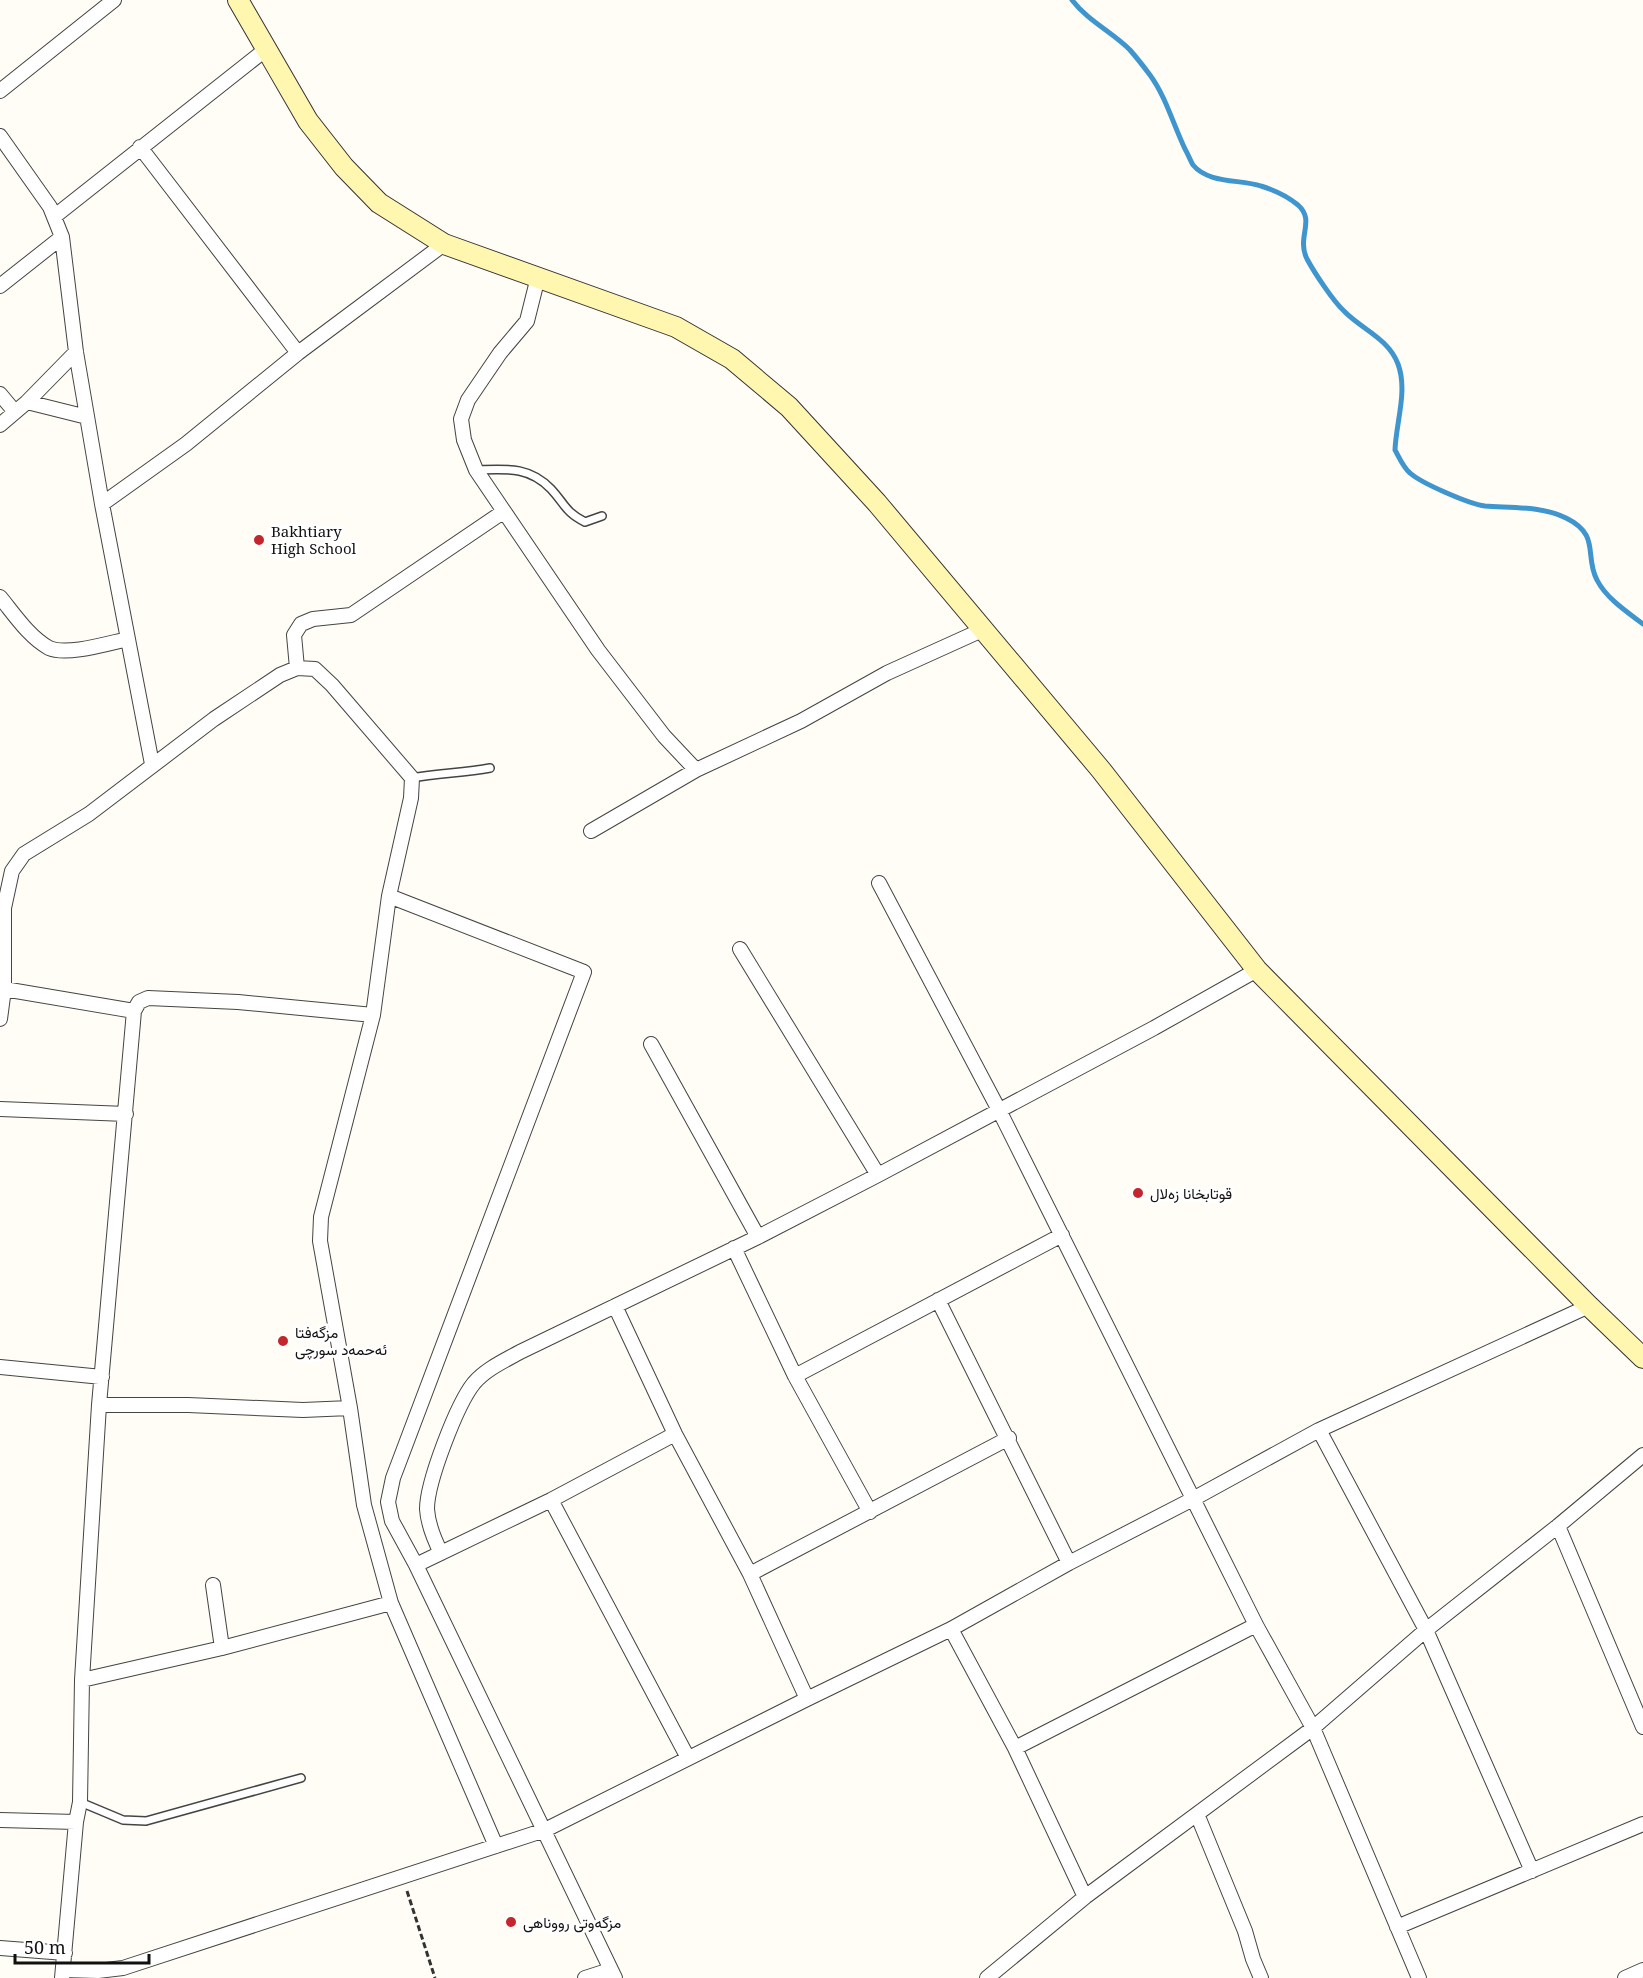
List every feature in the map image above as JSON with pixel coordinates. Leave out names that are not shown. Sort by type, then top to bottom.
[{"type":"main road","points":[[238,0],[308,121],[344,167],[379,203],[444,244],[676,327],[732,359],[789,407],[877,503],[1101,770],[1257,970],[1643,1358]]},
{"type":"street","points":[[0,91],[114,0]]},
{"type":"street","points":[[55,216],[265,50]]},
{"type":"street","points":[[0,136],[55,216],[62,237],[76,352],[87,417],[152,764]]},
{"type":"street","points":[[140,147],[298,353]]},
{"type":"street","points":[[0,286],[62,237]]},
{"type":"street","points":[[102,504],[186,444],[298,353],[444,244]]},
{"type":"street","points":[[538,277],[527,321],[500,353],[468,400],[461,419],[464,440],[476,470],[598,650],[664,736],[696,770]]},
{"type":"street","points":[[0,425],[27,402],[76,352]]},
{"type":"street","points":[[0,394],[15,412]]},
{"type":"street","points":[[27,402],[87,417]]},
{"type":"street","points":[[297,668],[294,635],[301,624],[313,619],[351,615],[503,512]]},
{"type":"street","points":[[0,597],[33,637],[51,649],[70,650],[128,639]]},
{"type":"street","points":[[591,831],[696,770],[801,721],[887,673],[982,630]]},
{"type":"street","points":[[0,1019],[4,989],[4,908],[12,871],[24,854],[89,814],[152,764],[280,675],[297,668],[315,669],[340,694],[412,778],[411,798],[389,896],[372,1015],[321,1217],[320,1241],[350,1408],[364,1505],[391,1603],[496,1846]]},
{"type":"street","points":[[879,883],[1000,1112],[1256,1625],[1313,1728],[1419,1978]]},
{"type":"street","points":[[389,896],[584,972],[393,1478],[388,1502],[392,1521],[416,1565],[613,1974],[585,1978]]},
{"type":"street","points":[[740,949],[878,1175]]},
{"type":"street","points":[[441,1553],[431,1533],[427,1510],[429,1494],[437,1466],[462,1402],[474,1383],[490,1369],[520,1352],[758,1237],[1000,1112],[1257,970]]},
{"type":"street","points":[[4,989],[134,1011]]},
{"type":"street","points":[[372,1015],[238,1002],[148,998],[140,1002],[134,1011],[99,1405],[82,1680],[80,1802],[76,1822],[62,1974],[123,1968],[545,1830],[951,1629],[1069,1563],[1318,1431],[1589,1306]]},
{"type":"street","points":[[651,1044],[758,1237]]},
{"type":"street","points":[[0,1109],[126,1114]]},
{"type":"street","points":[[795,1376],[1062,1235]]},
{"type":"street","points":[[734,1248],[795,1376],[870,1512]]},
{"type":"street","points":[[938,1300],[1009,1438],[1069,1563]]},
{"type":"street","points":[[615,1306],[675,1434],[750,1574],[807,1699]]},
{"type":"street","points":[[0,1367],[102,1377]]},
{"type":"street","points":[[99,1405],[303,1410],[350,1408]]},
{"type":"street","points":[[1318,1431],[1426,1630],[1532,1871]]},
{"type":"street","points":[[416,1565],[551,1500],[675,1434]]},
{"type":"street","points":[[750,1574],[1009,1438]]},
{"type":"street","points":[[987,1978],[1085,1897],[1313,1728],[1426,1630],[1558,1526],[1643,1455]]},
{"type":"street","points":[[551,1500],[688,1758]]},
{"type":"street","points":[[1558,1526],[1643,1727]]},
{"type":"street","points":[[213,1585],[222,1648]]},
{"type":"street","points":[[82,1680],[222,1648],[391,1603]]},
{"type":"street","points":[[1015,1748],[1256,1625]]},
{"type":"street","points":[[951,1629],[1015,1748],[1085,1897]]},
{"type":"street","points":[[1197,1814],[1245,1931],[1261,1978]]},
{"type":"street","points":[[0,1820],[76,1822]]},
{"type":"street","points":[[1397,1927],[1643,1824]]},
{"type":"street","points":[[0,1948],[65,1953]]},
{"type":"street","points":[[1625,1978],[1643,1970]]},
{"type":"lane","points":[[476,470],[512,469],[534,474],[551,489],[572,515],[585,522],[603,516]]},
{"type":"lane","points":[[412,778],[466,773],[490,768]]},
{"type":"lane","points":[[80,1802],[123,1820],[146,1821],[301,1778]]},
{"type":"path","points":[[402,1877],[435,1978]]},
{"type":"waterway","points":[[1072,0],[1085,14],[1130,50],[1156,83],[1193,165],[1207,175],[1216,178],[1253,184],[1276,191],[1294,202],[1303,211],[1306,223],[1304,251],[1314,271],[1329,294],[1351,317],[1388,347],[1398,364],[1402,396],[1395,450],[1408,471],[1434,487],[1468,501],[1485,506],[1547,511],[1577,525],[1588,539],[1593,571],[1601,587],[1617,604],[1643,624]]},
{"type":"place","name":"Bakhtiary High School","points":[[259,540]]},
{"type":"place","name":"قوتابخانا زەلال","points":[[1138,1193]]},
{"type":"place","name":"مزگەفتا ئەحمەد سورچی","points":[[283,1341]]},
{"type":"place","name":"مزگەوتی رووناهی","points":[[511,1922]]}]
